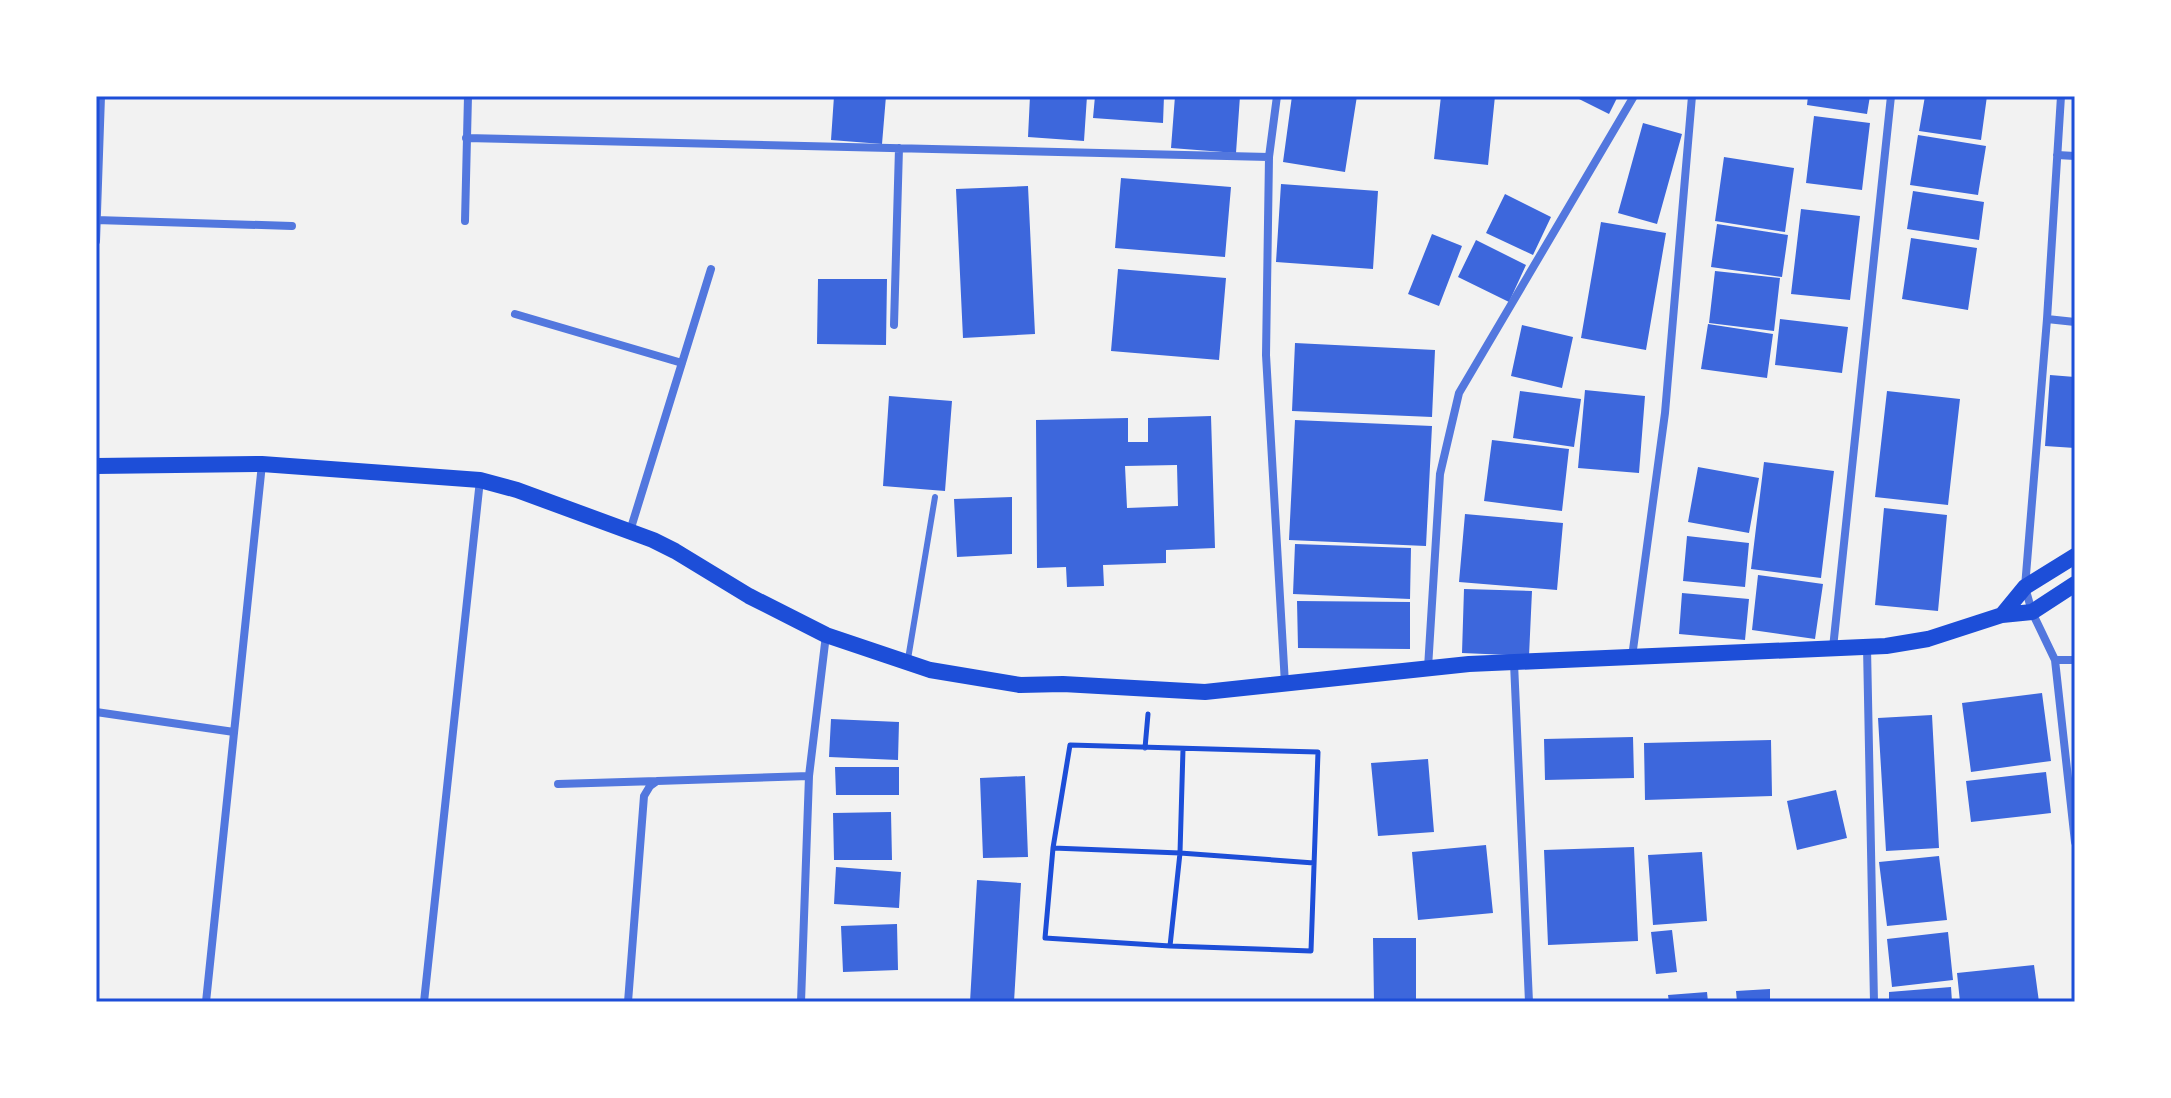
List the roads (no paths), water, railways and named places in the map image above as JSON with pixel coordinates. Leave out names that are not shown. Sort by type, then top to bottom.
[{"type":"main road","points":[[96,466],[262,464],[480,480],[517,490],[630,531],[675,551],[749,596],[826,635],[930,670],[1020,685],[1063,684],[1205,692],[1514,663],[1867,647],[1928,639],[2002,615],[2032,612],[2075,584]]},
{"type":"main road","points":[[2002,615],[2025,587],[2075,556]]},
{"type":"street","points":[[96,241],[101,96]]},
{"type":"street","points":[[465,221],[468,96]]},
{"type":"street","points":[[1277,96],[1269,157],[1266,355],[1285,684]]},
{"type":"street","points":[[1428,669],[1440,474],[1459,393],[1634,96]]},
{"type":"street","points":[[1632,657],[1665,413],[1692,96]]},
{"type":"street","points":[[1833,649],[1891,96]]},
{"type":"street","points":[[2061,96],[2025,587],[2032,612],[2055,660],[2075,842]]},
{"type":"street","points":[[466,138],[1269,157]]},
{"type":"street","points":[[894,325],[899,148]]},
{"type":"street","points":[[2057,155],[2075,156]]},
{"type":"street","points":[[96,220],[292,226]]},
{"type":"street","points":[[630,531],[711,269]]},
{"type":"street","points":[[515,314],[682,363]]},
{"type":"street","points":[[2047,319],[2075,322]]},
{"type":"street","points":[[206,1002],[262,464]]},
{"type":"street","points":[[424,1002],[480,480]]},
{"type":"street","points":[[801,1002],[809,776],[826,635]]},
{"type":"street","points":[[1867,647],[1874,1002]]},
{"type":"street","points":[[2055,660],[2075,660]]},
{"type":"street","points":[[1514,663],[1529,1002]]},
{"type":"street","points":[[96,712],[234,732]]},
{"type":"street","points":[[558,784],[809,776]]},
{"type":"street","points":[[628,1002],[644,796],[657,781]]},
{"type":"lane","points":[[908,662],[935,497]]}]
